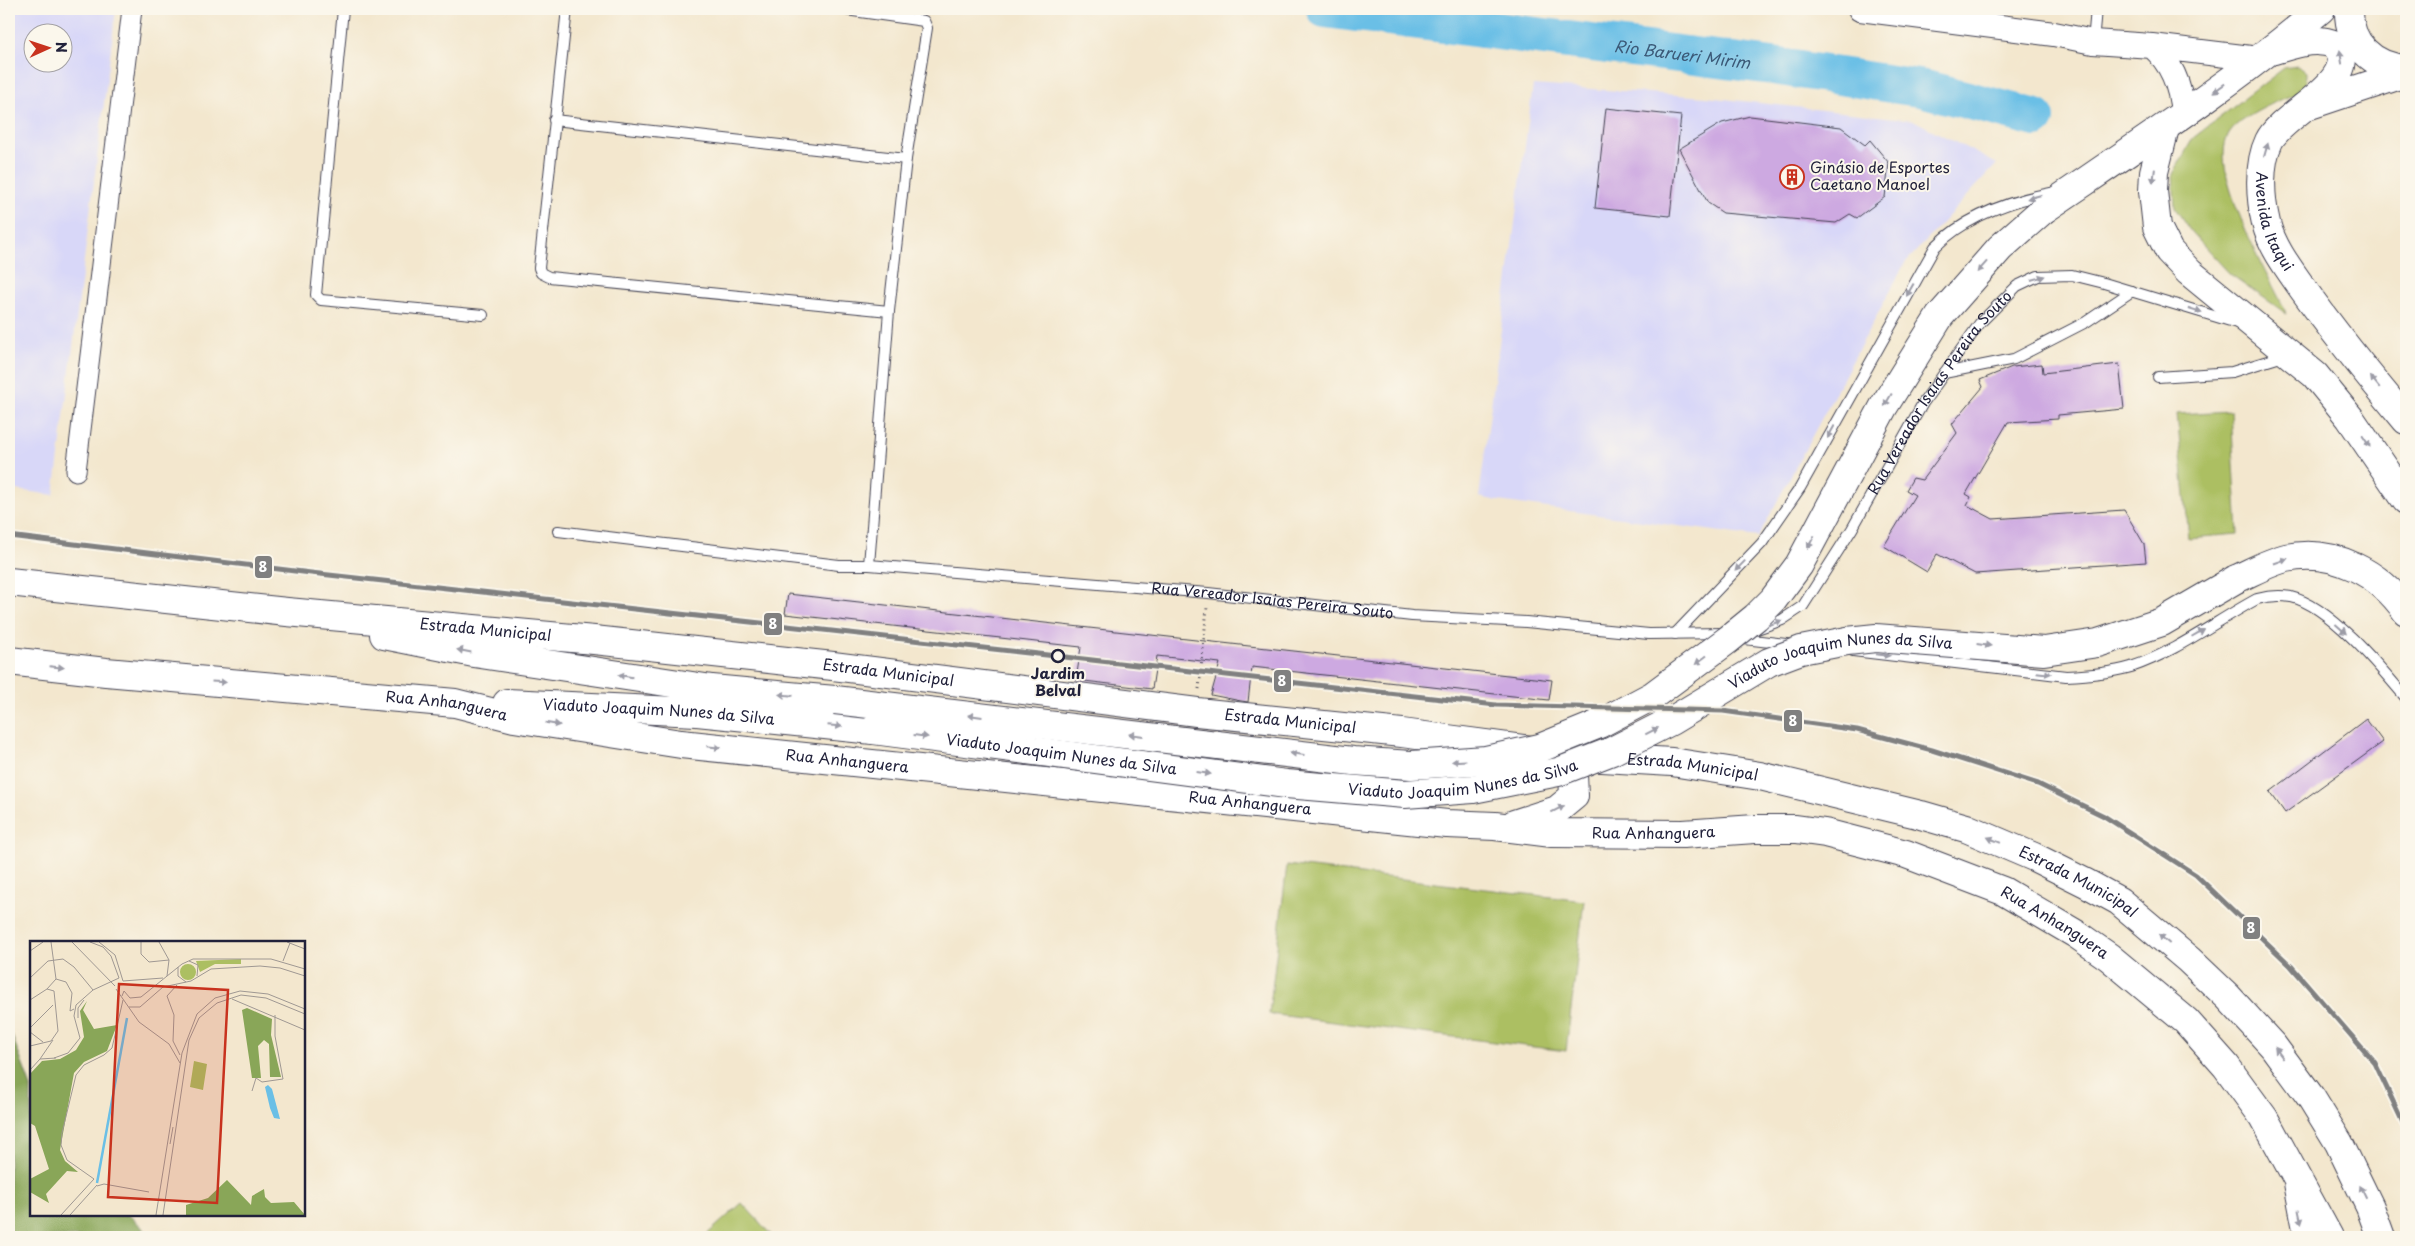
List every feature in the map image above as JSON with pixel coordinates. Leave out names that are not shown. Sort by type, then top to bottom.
[{"type":"main road","points":[[2321,9],[2266,54],[2174,121],[2154,172],[2153,191],[2157,227],[2169,251],[2189,272],[2262,330],[2314,375],[2336,398],[2406,500]]},
{"type":"main road","points":[[2349,9],[2348,20],[2353,36],[2362,49],[2374,60],[2389,67],[2406,69]]},
{"type":"main road","points":[[2266,54],[2309,40],[2327,41],[2340,49],[2342,67],[2336,78],[2304,107]]},
{"type":"main road","name":"Avenida Itaqui","points":[[2406,73],[2304,107],[2284,122],[2269,140],[2262,165],[2262,193],[2266,224],[2281,256],[2331,329],[2406,420]]},
{"type":"main road","name":"Viaduto Joaquim Nunes da Silva","points":[[311,613],[349,629],[474,653],[712,689],[835,700],[1354,761],[1411,765],[1486,760],[1540,748],[1600,724],[1652,696],[1736,634],[1772,600],[1799,565],[1884,406],[1940,316],[2000,248],[2043,210],[2174,121]]},
{"type":"main road","name":"Viaduto Joaquim Nunes da Silva","points":[[455,703],[519,703],[688,711],[873,730],[1286,784],[1405,794],[1466,790],[1532,779],[1558,772],[1612,751],[1671,721],[1769,662],[1801,650],[1847,641],[1876,638],[1912,639],[2044,651],[2098,643],[2162,622],[2236,579],[2285,558],[2312,554],[2337,559],[2373,577],[2398,599],[2406,611]]},
{"type":"main road","name":"Estrada Municipal","points":[[9,582],[594,640],[824,665],[1197,712],[1402,732],[1554,753],[1672,762],[1760,776],[1921,815],[1966,828],[2034,857],[2119,901],[2188,960],[2273,1046],[2312,1098],[2339,1143],[2370,1207],[2381,1237]]},
{"type":"main road","name":"Rua Anhanguera","points":[[9,661],[106,672],[455,703],[514,718],[682,744],[1447,824],[1495,826],[1552,833],[1683,834],[1755,828],[1816,832],[1906,854],[2003,892],[2045,915],[2102,953],[2186,1021],[2226,1066],[2264,1118],[2329,1237]]},
{"type":"main road","points":[[1495,826],[1543,815],[1567,804],[1574,796],[1573,774],[1554,753]]},
{"type":"street","points":[[76,471],[132,9]]},
{"type":"street","points":[[1860,9],[2054,34],[2093,42],[2266,54]]},
{"type":"street","points":[[2152,46],[2164,56],[2177,81],[2174,121]]},
{"type":"street","points":[[2289,1163],[2304,1237]]},
{"type":"lane","points":[[343,9],[316,295],[321,300],[483,315]]},
{"type":"lane","points":[[567,9],[539,268],[541,273],[550,277],[889,311]]},
{"type":"lane","points":[[839,9],[924,21],[927,28],[906,158],[889,311],[869,565]]},
{"type":"lane","points":[[2093,42],[2096,9]]},
{"type":"lane","points":[[554,120],[906,158]]},
{"type":"lane","points":[[1675,634],[1762,543],[1800,488],[1935,247],[1959,226],[1988,211],[2068,190],[2095,174]]},
{"type":"lane","name":"Rua Vereador Isaias Pereira Souto","points":[[558,532],[839,565],[869,565],[1208,593],[1412,616],[1526,622],[1649,634],[1695,634],[1758,630],[1782,620],[1803,606],[1847,537],[1923,403],[1980,323],[2016,286],[2038,276],[2058,274],[2072,276],[2132,291],[2262,330]]},
{"type":"lane","points":[[1944,373],[2014,360],[2086,322],[2132,291]]},
{"type":"lane","points":[[2158,377],[2232,372],[2290,354]]},
{"type":"lane","points":[[1695,634],[2066,676],[2090,675],[2132,666],[2166,651],[2257,599],[2281,596],[2302,602],[2337,625],[2406,698]]},
{"type":"path","points":[[1197,712],[1208,593]]},
{"type":"shaded area","points":[[9,9],[116,9],[54,495],[9,489]]},
{"type":"shaded area","points":[[1533,85],[1706,97],[1913,120],[1997,164],[1905,263],[1758,537],[1479,497]]},
{"type":"green space","points":[[2297,66],[2307,72],[2302,90],[2262,109],[2238,124],[2228,136],[2224,153],[2226,174],[2233,199],[2287,314],[2230,274],[2191,232],[2175,208],[2173,174],[2193,138],[2284,68]]},
{"type":"green space","points":[[2231,411],[2238,534],[2189,538],[2177,414]]},
{"type":"green space","points":[[1287,865],[1584,901],[1566,1051],[1269,1014]]},
{"type":"green space","points":[[9,1027],[30,1084],[30,1216],[130,1216],[152,1237],[9,1237]]},
{"type":"green space","points":[[742,1203],[773,1237],[704,1237]]},
{"type":"building","points":[[1606,108],[1681,116],[1670,216],[1595,208]]},
{"type":"building","name":"Ginásio de Esportes Caetano Manoel","points":[[1750,116],[1841,127],[1865,145],[1870,140],[1889,163],[1885,197],[1857,218],[1850,214],[1836,223],[1723,213],[1708,203],[1679,149],[1722,123]]},
{"type":"building","points":[[2042,364],[2043,373],[2119,364],[2124,409],[2058,415],[2058,419],[2008,422],[1966,494],[1971,497],[1967,505],[1993,519],[2124,510],[2144,544],[2146,562],[1975,574],[1937,554],[1927,572],[1884,546],[1915,495],[1906,490],[1913,478],[1922,480],[1957,433],[1952,424],[1983,387],[1980,380],[2012,367]]},
{"type":"building","points":[[788,594],[1552,680],[1549,700],[1252,667],[1248,702],[1211,695],[1220,663],[1157,656],[1152,689],[1076,680],[1081,647],[785,614]]},
{"type":"building","points":[[2366,719],[2383,742],[2285,813],[2270,792]]},
{"type":"waterway","name":"Rio Barueri Mirim","points":[[1325,9],[1773,66],[1925,89],[2036,118]]},
{"type":"transit line","name":"8","points":[[9,536],[311,573],[1496,705],[1723,711],[1857,730],[1932,750],[2038,784],[2104,816],[2196,875],[2291,966],[2375,1063],[2406,1129]]},
{"type":"place","name":"Ginásio de Esportes Caetano Manoel","points":[[1792,177]]},
{"type":"place","name":"Jardim Belval","points":[[1058,656]]}]
